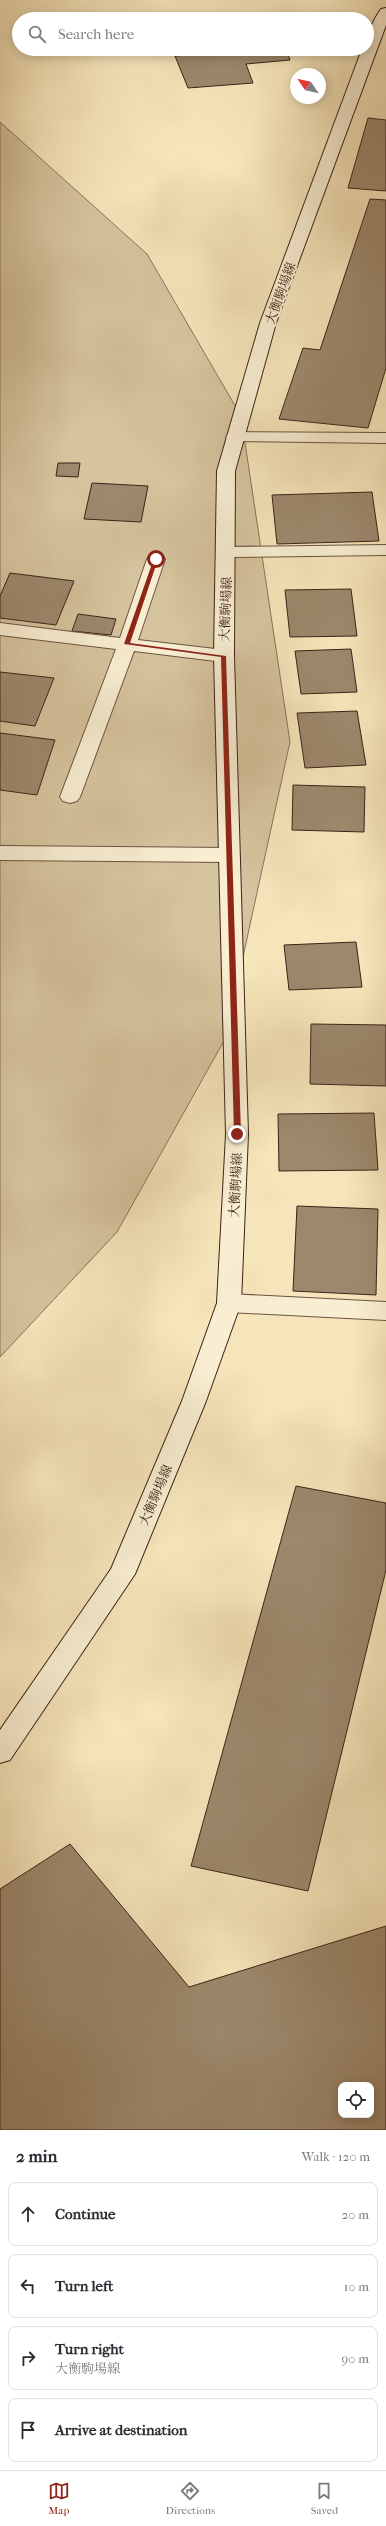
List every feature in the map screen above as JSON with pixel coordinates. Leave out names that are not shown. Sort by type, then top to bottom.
[{"type":"main road","name":"大衡駒場線","points":[[374,46],[384,20]]},
{"type":"main road","name":"大衡駒場線","points":[[0,1752],[122,1574],[194,1401],[229,1303],[237,1134],[224,656],[226,471],[268,324],[370,56]]},
{"type":"main road","points":[[235,437],[386,438]]},
{"type":"main road","points":[[226,552],[386,550]]},
{"type":"main road","points":[[70,797],[127,644],[156,559]]},
{"type":"main road","points":[[0,629],[224,656]]},
{"type":"main road","points":[[0,853],[229,855]]},
{"type":"main road","points":[[229,1303],[386,1311]]},
{"type":"shaded area","points":[[0,122],[147,254],[241,416],[290,742],[225,1039],[117,1232],[0,1357]]},
{"type":"building","points":[[175,56],[289,56],[290,60],[246,64],[253,83],[188,88]]},
{"type":"building","points":[[368,118],[386,120],[386,191],[348,188]]},
{"type":"building","points":[[370,199],[386,200],[386,368],[368,428],[279,419],[303,348],[320,350]]},
{"type":"building","points":[[58,463],[80,463],[78,477],[56,476]]},
{"type":"building","points":[[92,483],[148,486],[141,522],[84,519]]},
{"type":"building","points":[[372,492],[379,541],[277,544],[272,495]]},
{"type":"building","points":[[10,573],[74,581],[56,625],[0,618],[0,596]]},
{"type":"building","points":[[351,589],[357,636],[290,637],[285,590]]},
{"type":"building","points":[[78,614],[116,619],[111,635],[72,631]]},
{"type":"building","points":[[351,649],[357,692],[301,694],[295,651]]},
{"type":"building","points":[[0,672],[54,678],[35,726],[0,721]]},
{"type":"building","points":[[357,711],[366,765],[305,768],[297,713]]},
{"type":"building","points":[[0,733],[55,740],[37,795],[0,790]]},
{"type":"building","points":[[293,785],[365,787],[364,832],[292,830]]},
{"type":"building","points":[[356,942],[362,987],[289,990],[284,945]]},
{"type":"building","points":[[311,1024],[386,1025],[386,1086],[310,1084]]},
{"type":"building","points":[[374,1113],[378,1170],[279,1171],[278,1114]]},
{"type":"building","points":[[297,1206],[378,1209],[376,1295],[293,1291]]},
{"type":"building","points":[[296,1486],[386,1503],[386,1570],[308,1891],[191,1866]]},
{"type":"building","points":[[70,1844],[189,1987],[386,1926],[386,2130],[0,2130],[0,1889]]},
{"type":"route","points":[[156,559],[127,644],[224,656],[237,1134]]}]
